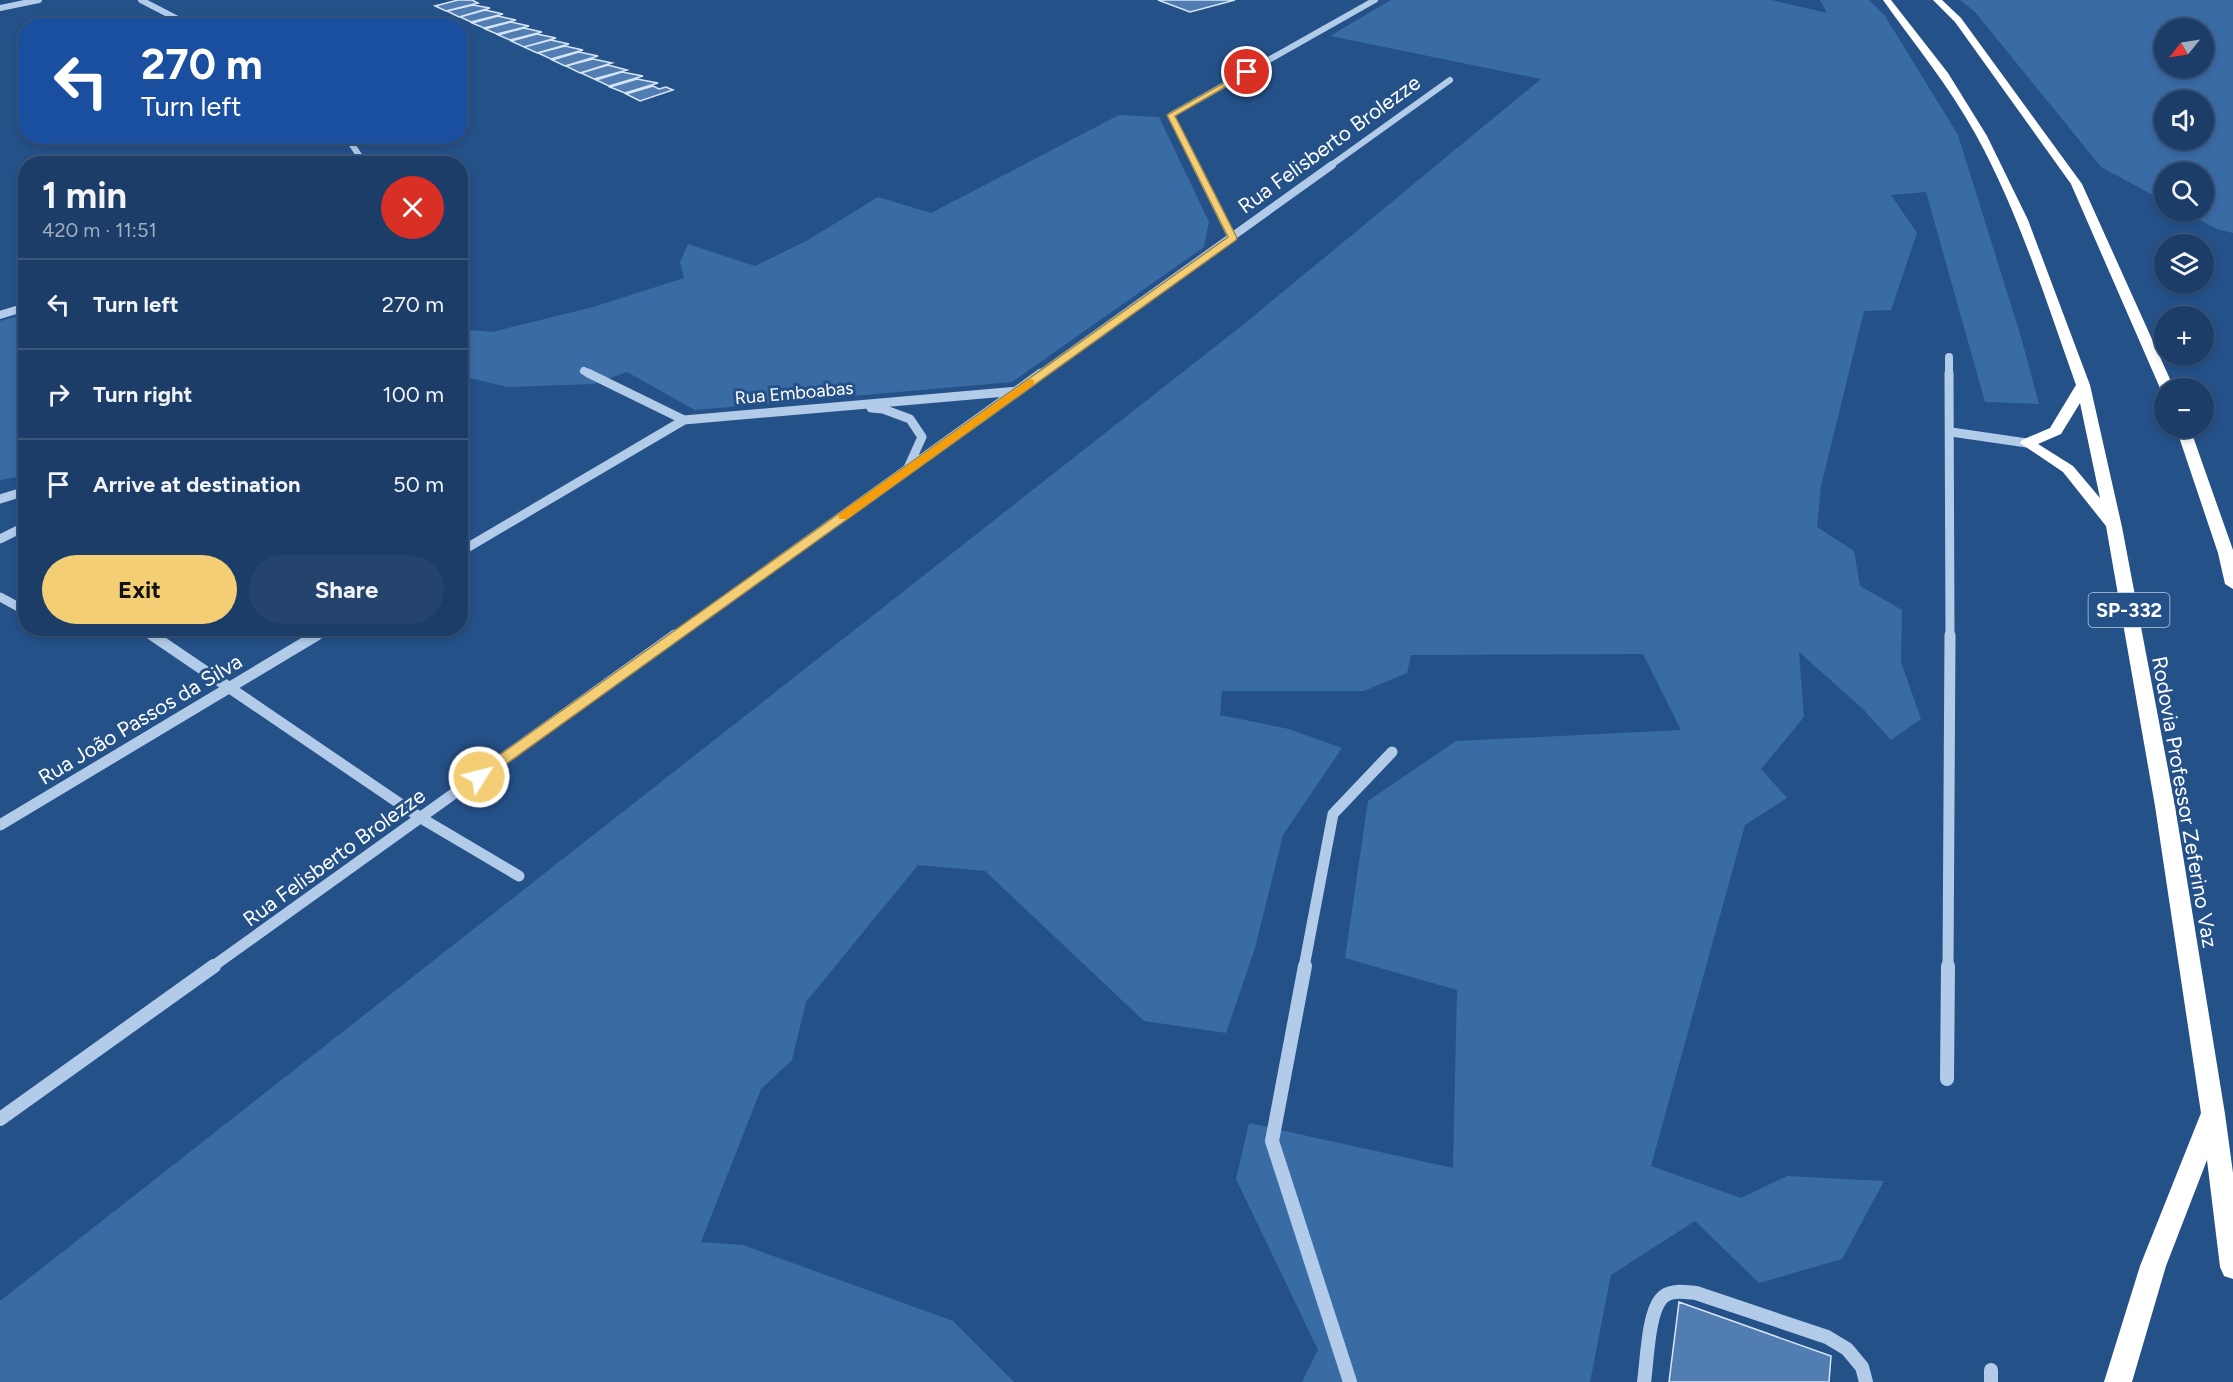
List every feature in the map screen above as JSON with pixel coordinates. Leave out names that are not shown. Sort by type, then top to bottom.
[{"type":"highway","name":"Rodovia Professor Zeferino Vaz","points":[[1887,0],[1945,75],[1982,136],[2022,220],[2083,385],[2115,527],[2165,806],[2213,1114],[2233,1267]]},
{"type":"highway","points":[[1937,0],[1958,20],[2076,184],[2163,378]]},
{"type":"highway","points":[[2027,443],[2056,431],[2083,385]]},
{"type":"highway","points":[[2186,438],[2231,568],[2233,584]]},
{"type":"highway","points":[[2027,443],[2068,469],[2115,527]]},
{"type":"highway","points":[[2118,1382],[2153,1266],[2213,1114]]},
{"type":"street","points":[[0,8],[39,0]]},
{"type":"street","points":[[141,0],[176,18]]},
{"type":"street","points":[[1232,238],[1171,115],[1375,0]]},
{"type":"street","name":"Rua Felisberto Brolezze","points":[[0,1119],[1450,80]]},
{"type":"street","points":[[0,315],[18,309]]},
{"type":"street","points":[[1947,1079],[1951,432],[1949,357]]},
{"type":"street","points":[[584,371],[684,420]]},
{"type":"street","name":"Rua Emboabas","points":[[684,420],[1018,391]]},
{"type":"street","points":[[838,406],[883,409],[910,419],[922,437],[907,470]]},
{"type":"street","points":[[468,547],[684,420]]},
{"type":"street","points":[[1951,432],[2027,443]]},
{"type":"street","points":[[0,500],[18,494]]},
{"type":"street","points":[[0,539],[18,530]]},
{"type":"street","points":[[0,597],[18,607]]},
{"type":"street","points":[[152,636],[421,818],[519,876]]},
{"type":"street","name":"Rua João Passos da Silva","points":[[0,825],[317,636]]},
{"type":"street","points":[[1350,1382],[1272,1141],[1333,814],[1392,752]]},
{"type":"street","points":[[1644,1382],[1654,1313],[1661,1298],[1676,1291],[1696,1293],[1827,1337],[1847,1349],[1862,1367],[1866,1382]]},
{"type":"shaded area","points":[[1391,0],[1772,0],[1827,13],[1820,0],[1869,0],[1885,16],[1958,135],[2021,337],[2039,404],[1985,402],[1926,192],[1891,195],[1917,233],[1891,310],[1864,311],[1821,486],[1817,527],[1854,551],[1860,586],[1902,610],[1901,662],[1921,719],[1891,740],[1863,709],[1799,652],[1804,717],[1761,769],[1787,798],[1745,825],[1651,1166],[1741,1198],[1787,1176],[1884,1181],[1842,1259],[1759,1283],[1695,1221],[1611,1275],[1590,1382],[1302,1382],[1318,1350],[1236,1179],[1249,1123],[1453,1168],[1457,990],[1345,958],[1368,801],[1456,741],[1681,730],[1643,654],[1411,655],[1407,673],[1364,691],[1222,691],[1220,715],[1289,729],[1342,748],[1283,835],[1255,948],[1226,1033],[1144,1021],[985,871],[918,865],[806,1002],[792,1060],[761,1089],[701,1242],[743,1245],[953,1321],[1014,1382],[0,1382],[0,1301],[1244,324],[1541,79],[1330,36]]},
{"type":"shaded area","points":[[1960,0],[2233,0],[2233,233],[2219,230],[2203,222],[2214,222],[2214,162],[2154,162],[2154,196],[2101,167],[1975,12]]},
{"type":"shaded area","points":[[1119,115],[1159,117],[1209,222],[1204,247],[1012,382],[695,410],[627,372],[594,384],[507,387],[468,378],[468,330],[492,332],[593,307],[684,278],[680,262],[688,244],[755,266],[808,240],[878,197],[931,213]]},
{"type":"shaded area","points":[[18,316],[18,477],[0,480],[0,321]]},
{"type":"building","points":[[458,0],[472,0],[478,3],[446,11],[435,6]]},
{"type":"building","points":[[1158,0],[1235,0],[1190,12]]},
{"type":"building","points":[[473,5],[490,8],[459,17],[447,11]]},
{"type":"building","points":[[485,10],[503,14],[471,22],[468,18],[460,17]]},
{"type":"building","points":[[498,16],[516,20],[484,28],[472,23]]},
{"type":"building","points":[[511,22],[529,26],[497,34],[485,29]]},
{"type":"building","points":[[524,28],[542,32],[510,40],[498,35]]},
{"type":"building","points":[[537,34],[556,38],[524,47],[511,41]]},
{"type":"building","points":[[551,40],[569,44],[537,53],[524,47]]},
{"type":"building","points":[[565,46],[583,50],[551,59],[538,53]]},
{"type":"building","points":[[579,52],[598,56],[565,66],[552,60]]},
{"type":"building","points":[[593,59],[612,63],[580,73],[566,66]]},
{"type":"building","points":[[608,65],[627,70],[594,79],[581,73]]},
{"type":"building","points":[[622,72],[643,76],[609,86],[596,80]]},
{"type":"building","points":[[637,79],[658,83],[625,93],[610,87]]},
{"type":"building","points":[[653,86],[673,90],[640,101],[626,94]]},
{"type":"building","points":[[1679,1302],[1831,1356],[1829,1382],[1669,1382]]},
{"type":"slow traffic","points":[[843,516],[1030,382]]},
{"type":"route","points":[[479,777],[1232,238],[1171,115],[1247,72]]}]
